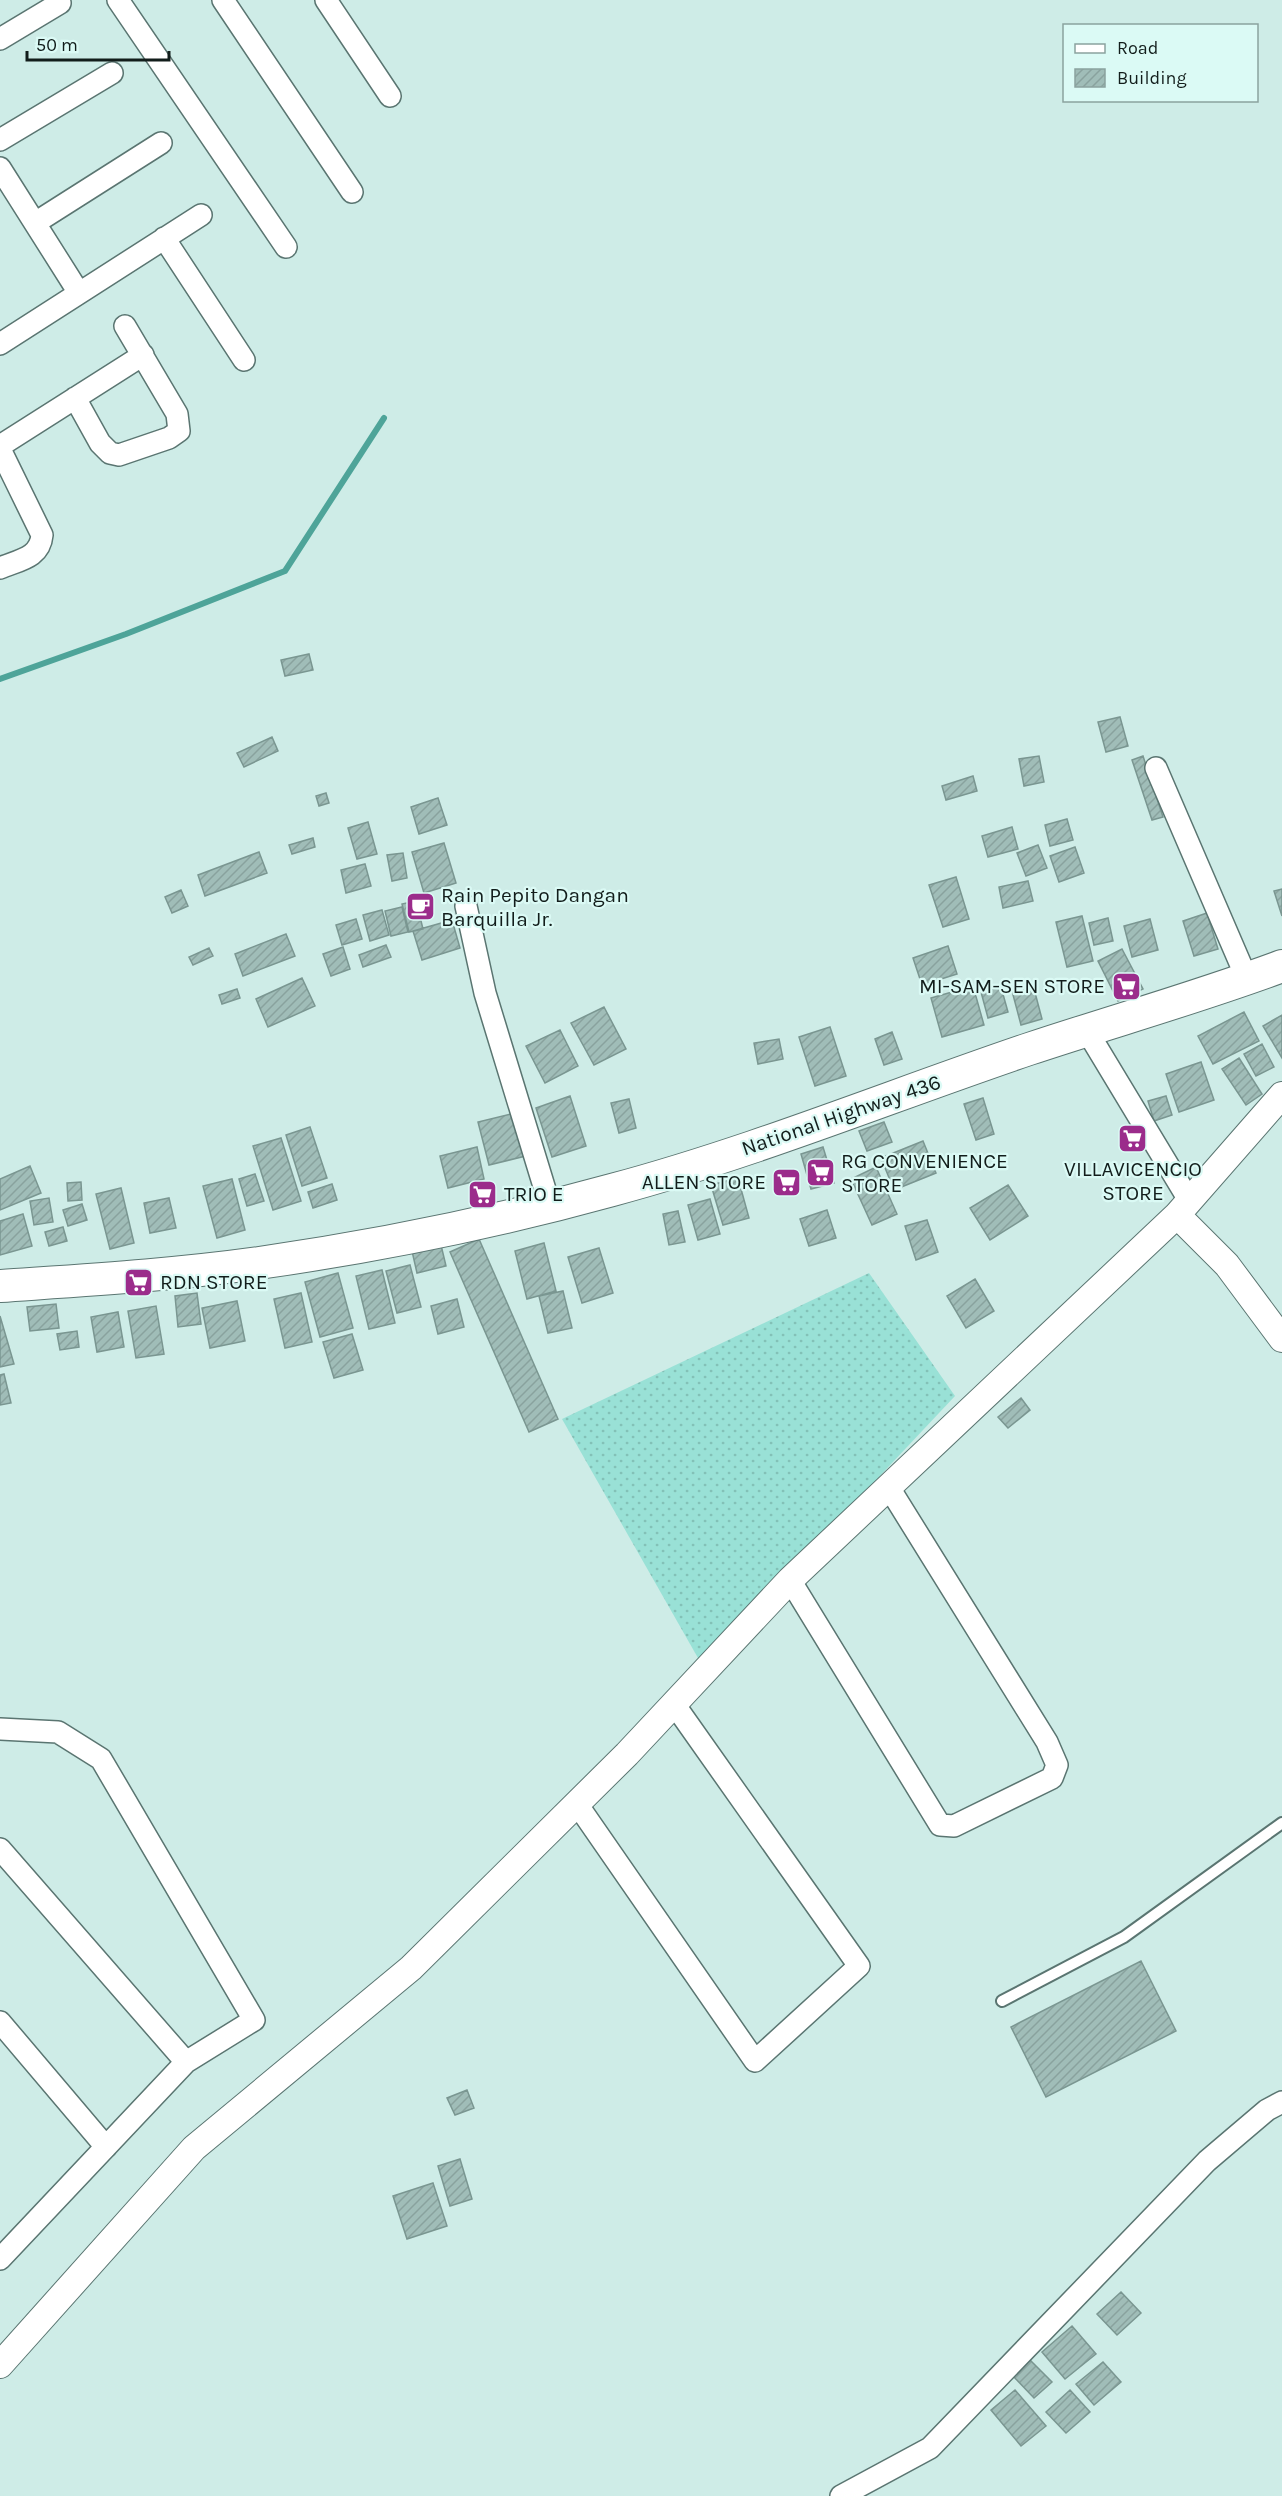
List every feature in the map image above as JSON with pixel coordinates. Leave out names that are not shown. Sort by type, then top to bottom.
[{"type":"main road","name":"National Highway 436","points":[[0,1286],[150,1275],[259,1263],[435,1233],[550,1206],[692,1167],[1282,966]]},
{"type":"street","points":[[118,0],[286,247]]},
{"type":"street","points":[[223,0],[352,192]]},
{"type":"street","points":[[326,0],[390,96]]},
{"type":"street","points":[[0,39],[60,3]]},
{"type":"street","points":[[0,140],[112,73]]},
{"type":"street","points":[[35,223],[161,143]]},
{"type":"street","points":[[0,168],[79,293]]},
{"type":"street","points":[[0,344],[201,215]]},
{"type":"street","points":[[164,238],[244,360]]},
{"type":"street","points":[[75,398],[100,443],[110,453],[119,455],[169,438],[179,431],[177,414],[125,326]]},
{"type":"street","points":[[0,568],[36,553],[41,546],[42,535],[0,447],[142,355]]},
{"type":"street","points":[[1156,768],[1247,979]]},
{"type":"street","points":[[466,906],[485,993],[550,1206]]},
{"type":"street","points":[[1087,1031],[1183,1208],[1282,1339]]},
{"type":"street","points":[[0,2365],[194,2148],[411,1968],[577,1804],[790,1580],[1183,1208],[1282,1095]]},
{"type":"street","points":[[790,1580],[940,1825],[954,1826],[1052,1778],[1057,1765],[1047,1742],[888,1486]]},
{"type":"street","points":[[577,1804],[755,2061],[859,1966],[674,1704]]},
{"type":"street","points":[[0,1729],[58,1732],[101,1759],[254,2020],[186,2062],[106,2147],[3,2250]]},
{"type":"street","points":[[0,1849],[186,2062]]},
{"type":"street","points":[[0,2022],[106,2147]]},
{"type":"street","points":[[841,2496],[930,2448],[1207,2161],[1267,2110],[1282,2102]]},
{"type":"lane","points":[[1002,2001],[1124,1937],[1282,1823]]},
{"type":"green space","points":[[869,1273],[955,1396],[702,1665],[562,1419]]},
{"type":"building","points":[[309,654],[313,670],[285,676],[281,660]]},
{"type":"building","points":[[1120,717],[1128,746],[1106,752],[1098,722]]},
{"type":"building","points":[[272,737],[278,751],[244,767],[237,753]]},
{"type":"building","points":[[1039,756],[1044,782],[1024,786],[1019,759]]},
{"type":"building","points":[[1143,756],[1163,817],[1152,820],[1132,760]]},
{"type":"building","points":[[973,776],[977,791],[946,800],[942,786]]},
{"type":"building","points":[[326,793],[329,803],[319,806],[316,796]]},
{"type":"building","points":[[438,798],[447,825],[419,834],[411,807]]},
{"type":"building","points":[[1067,819],[1073,840],[1050,846],[1045,825]]},
{"type":"building","points":[[368,822],[377,854],[357,859],[348,828]]},
{"type":"building","points":[[1012,827],[1018,849],[988,857],[982,836]]},
{"type":"building","points":[[313,838],[315,847],[292,854],[289,845]]},
{"type":"building","points":[[444,843],[456,883],[424,893],[412,852]]},
{"type":"building","points":[[1038,845],[1047,868],[1026,876],[1017,853]]},
{"type":"building","points":[[1075,847],[1084,873],[1059,882],[1050,856]]},
{"type":"building","points":[[259,852],[267,873],[205,896],[198,875]]},
{"type":"building","points":[[403,853],[407,878],[392,881],[387,855]]},
{"type":"building","points":[[365,864],[371,886],[346,893],[341,870]]},
{"type":"building","points":[[956,877],[969,919],[943,927],[929,885]]},
{"type":"building","points":[[1028,881],[1033,901],[1003,908],[999,887]]},
{"type":"building","points":[[1282,889],[1282,916],[1274,891]]},
{"type":"building","points":[[181,890],[188,906],[172,913],[165,897]]},
{"type":"building","points":[[416,901],[423,929],[409,932],[402,904]]},
{"type":"building","points":[[402,907],[408,932],[391,936],[385,911]]},
{"type":"building","points":[[382,910],[389,935],[370,941],[363,915]]},
{"type":"building","points":[[1207,913],[1218,949],[1194,956],[1183,921]]},
{"type":"building","points":[[1082,916],[1093,961],[1067,967],[1056,922]]},
{"type":"building","points":[[1108,918],[1113,941],[1094,945],[1089,923]]},
{"type":"building","points":[[356,919],[362,939],[342,945],[336,925]]},
{"type":"building","points":[[1150,919],[1158,950],[1132,957],[1124,926]]},
{"type":"building","points":[[452,920],[460,948],[422,960],[413,931]]},
{"type":"building","points":[[286,934],[295,956],[243,976],[235,954]]},
{"type":"building","points":[[386,945],[391,957],[363,967],[359,955]]},
{"type":"building","points":[[948,946],[957,974],[922,985],[913,958]]},
{"type":"building","points":[[343,947],[350,969],[331,976],[323,954]]},
{"type":"building","points":[[209,948],[213,956],[193,965],[189,957]]},
{"type":"building","points":[[1122,949],[1143,989],[1118,1001],[1098,961]]},
{"type":"building","points":[[302,978],[315,1006],[268,1027],[256,999]]},
{"type":"building","points":[[1033,985],[1042,1019],[1021,1025],[1012,991]]},
{"type":"building","points":[[973,986],[984,1025],[942,1037],[931,998]]},
{"type":"building","points":[[1001,987],[1008,1012],[988,1018],[981,992]]},
{"type":"building","points":[[237,989],[240,998],[222,1004],[219,995]]},
{"type":"building","points":[[604,1007],[626,1049],[594,1065],[571,1023]]},
{"type":"building","points":[[1244,1012],[1259,1041],[1213,1064],[1198,1036]]},
{"type":"building","points":[[1282,1015],[1282,1058],[1263,1026]]},
{"type":"building","points":[[830,1027],[846,1076],[815,1086],[799,1037]]},
{"type":"building","points":[[560,1030],[578,1066],[545,1083],[526,1046]]},
{"type":"building","points":[[892,1032],[902,1059],[884,1065],[875,1039]]},
{"type":"building","points":[[779,1039],[783,1059],[758,1064],[754,1043]]},
{"type":"building","points":[[1262,1044],[1274,1067],[1256,1076],[1244,1054]]},
{"type":"building","points":[[1239,1058],[1262,1094],[1246,1105],[1222,1069]]},
{"type":"building","points":[[1201,1062],[1214,1100],[1179,1112],[1166,1074]]},
{"type":"building","points":[[570,1096],[586,1146],[552,1157],[536,1108]]},
{"type":"building","points":[[1166,1096],[1172,1115],[1154,1121],[1148,1101]]},
{"type":"building","points":[[983,1098],[994,1134],[976,1140],[964,1104]]},
{"type":"building","points":[[629,1099],[636,1128],[619,1133],[611,1103]]},
{"type":"building","points":[[519,1112],[530,1155],[489,1165],[478,1122]]},
{"type":"building","points":[[884,1122],[892,1142],[867,1151],[859,1131]]},
{"type":"building","points":[[310,1127],[327,1178],[302,1186],[286,1135]]},
{"type":"building","points":[[281,1138],[301,1201],[273,1210],[253,1146]]},
{"type":"building","points":[[923,1141],[936,1173],[894,1190],[881,1158]]},
{"type":"building","points":[[477,1147],[484,1179],[448,1188],[440,1156]]},
{"type":"building","points":[[823,1147],[834,1183],[811,1189],[801,1154]]},
{"type":"building","points":[[30,1166],[41,1193],[0,1210],[0,1179]]},
{"type":"building","points":[[876,1167],[897,1214],[872,1225],[851,1179]]},
{"type":"building","points":[[255,1174],[264,1201],[247,1206],[239,1179]]},
{"type":"building","points":[[738,1178],[749,1218],[723,1225],[711,1185]]},
{"type":"building","points":[[232,1179],[245,1230],[217,1238],[203,1186]]},
{"type":"building","points":[[81,1182],[82,1200],[68,1201],[67,1183]]},
{"type":"building","points":[[332,1184],[337,1200],[313,1208],[308,1192]]},
{"type":"building","points":[[1008,1185],[1028,1216],[990,1240],[970,1208]]},
{"type":"building","points":[[121,1188],[134,1243],[110,1249],[96,1194]]},
{"type":"building","points":[[49,1198],[53,1222],[34,1225],[30,1201]]},
{"type":"building","points":[[169,1198],[176,1228],[150,1233],[144,1203]]},
{"type":"building","points":[[710,1199],[720,1234],[698,1240],[688,1205]]},
{"type":"building","points":[[82,1204],[87,1220],[68,1226],[63,1210]]},
{"type":"building","points":[[827,1210],[836,1238],[809,1246],[800,1219]]},
{"type":"building","points":[[678,1211],[685,1242],[669,1245],[663,1214]]},
{"type":"building","points":[[23,1214],[32,1246],[0,1255],[0,1221]]},
{"type":"building","points":[[927,1220],[938,1252],[916,1260],[905,1226]]},
{"type":"building","points":[[63,1227],[67,1241],[49,1246],[45,1232]]},
{"type":"building","points":[[479,1239],[558,1419],[529,1432],[450,1252]]},
{"type":"building","points":[[544,1243],[556,1291],[527,1299],[515,1251]]},
{"type":"building","points":[[441,1245],[446,1266],[417,1273],[412,1251]]},
{"type":"building","points":[[599,1248],[613,1293],[582,1303],[568,1257]]},
{"type":"building","points":[[410,1265],[421,1307],[397,1313],[386,1271]]},
{"type":"building","points":[[382,1270],[395,1323],[369,1329],[356,1276]]},
{"type":"building","points":[[338,1273],[353,1328],[320,1337],[305,1282]]},
{"type":"building","points":[[975,1279],[994,1311],[966,1328],[947,1296]]},
{"type":"building","points":[[563,1291],[572,1328],[548,1333],[539,1296]]},
{"type":"building","points":[[197,1293],[201,1324],[178,1327],[175,1296]]},
{"type":"building","points":[[301,1293],[312,1342],[285,1348],[274,1299]]},
{"type":"building","points":[[457,1299],[464,1327],[438,1334],[431,1306]]},
{"type":"building","points":[[237,1301],[245,1341],[210,1348],[202,1308]]},
{"type":"building","points":[[56,1304],[59,1328],[30,1331],[27,1307]]},
{"type":"building","points":[[156,1306],[164,1354],[136,1358],[128,1311]]},
{"type":"building","points":[[118,1312],[124,1347],[97,1352],[91,1317]]},
{"type":"building","points":[[0,1316],[14,1364],[0,1367]]},
{"type":"building","points":[[77,1331],[79,1347],[60,1350],[57,1334]]},
{"type":"building","points":[[352,1334],[363,1370],[334,1378],[323,1342]]},
{"type":"building","points":[[4,1374],[11,1403],[0,1405],[0,1375]]},
{"type":"building","points":[[1021,1398],[1030,1410],[1008,1428],[998,1417]]},
{"type":"building","points":[[1141,1961],[1176,2031],[1046,2097],[1011,2027]]},
{"type":"building","points":[[467,2090],[474,2108],[455,2115],[447,2098]]},
{"type":"building","points":[[460,2159],[472,2199],[450,2206],[438,2166]]},
{"type":"building","points":[[433,2183],[447,2226],[407,2239],[393,2196]]},
{"type":"building","points":[[1121,2292],[1141,2313],[1117,2335],[1097,2314]]},
{"type":"building","points":[[1072,2326],[1096,2354],[1065,2379],[1042,2352]]},
{"type":"building","points":[[1029,2359],[1052,2382],[1034,2398],[1012,2375]]},
{"type":"building","points":[[1103,2362],[1121,2382],[1094,2405],[1076,2384]]},
{"type":"building","points":[[1015,2390],[1046,2426],[1021,2446],[991,2410]]},
{"type":"building","points":[[1070,2390],[1090,2412],[1066,2433],[1046,2412]]},
{"type":"waterway","points":[[0,679],[126,634],[285,571],[384,418]]},
{"type":"place","name":"Rain Pepito Dangan Barquilla Jr.","points":[[420,907]]},
{"type":"place","name":"MI-SAM-SEN STORE","points":[[1126,986]]},
{"type":"place","name":"VILLAVICENCIO STORE","points":[[1133,1138]]},
{"type":"place","name":"RG CONVENIENCE STORE","points":[[820,1173]]},
{"type":"place","name":"ALLEN STORE","points":[[787,1182]]},
{"type":"place","name":"TRIO E","points":[[483,1194]]},
{"type":"place","name":"RDN STORE","points":[[139,1282]]}]
